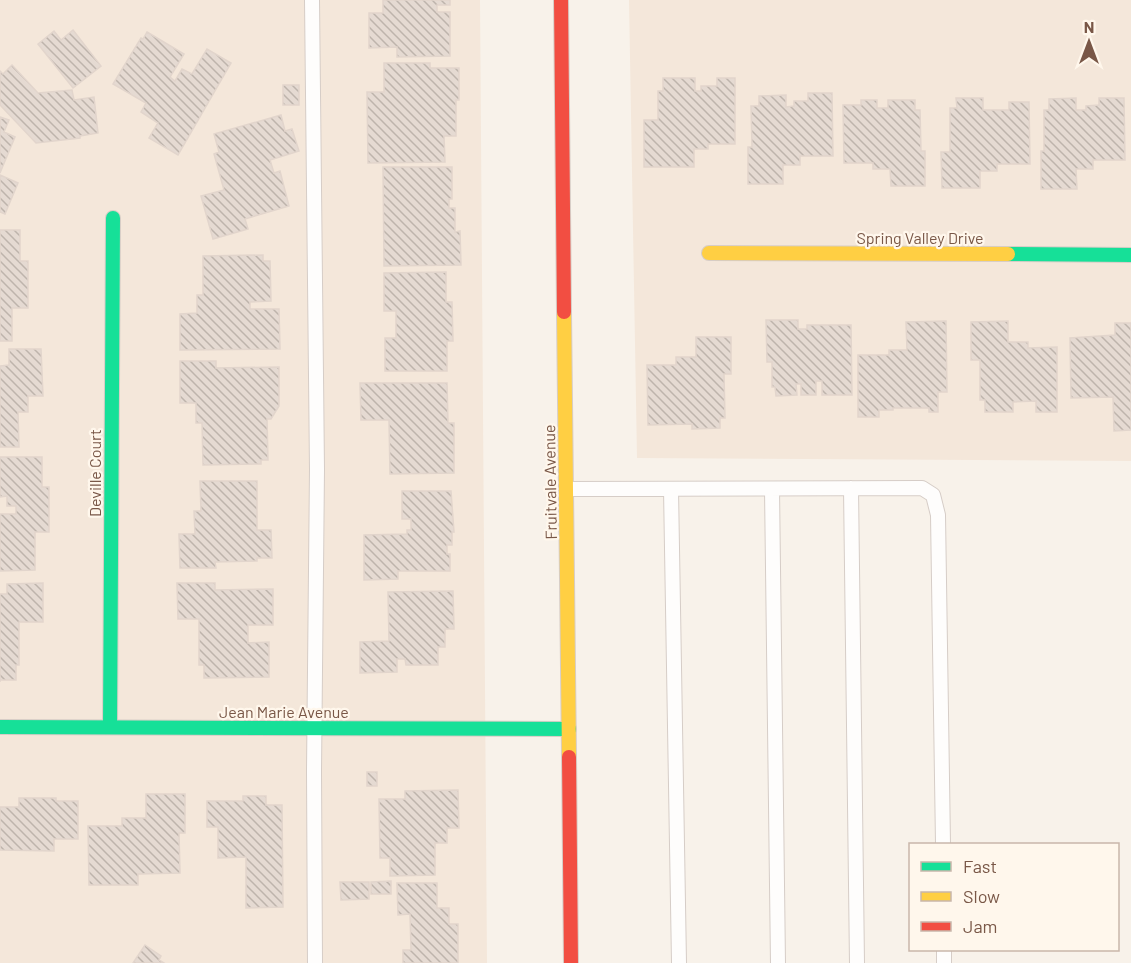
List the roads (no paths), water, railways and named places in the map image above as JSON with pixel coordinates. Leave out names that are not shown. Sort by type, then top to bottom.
[{"type":"street","name":"Fruitvale Avenue","points":[[561,0],[571,963]]},
{"type":"street","name":"Deville Court","points":[[110,727],[113,218]]},
{"type":"street","name":"Spring Valley Drive","points":[[709,253],[1131,255]]},
{"type":"street","name":"Jean Marie Avenue","points":[[0,727],[569,729]]},
{"type":"lane","points":[[312,0],[317,457],[315,963]]},
{"type":"lane","points":[[851,488],[857,963]]},
{"type":"lane","points":[[566,489],[922,488],[933,495],[938,514],[943,843]]},
{"type":"lane","points":[[671,489],[679,963]]},
{"type":"lane","points":[[772,489],[778,963]]}]
